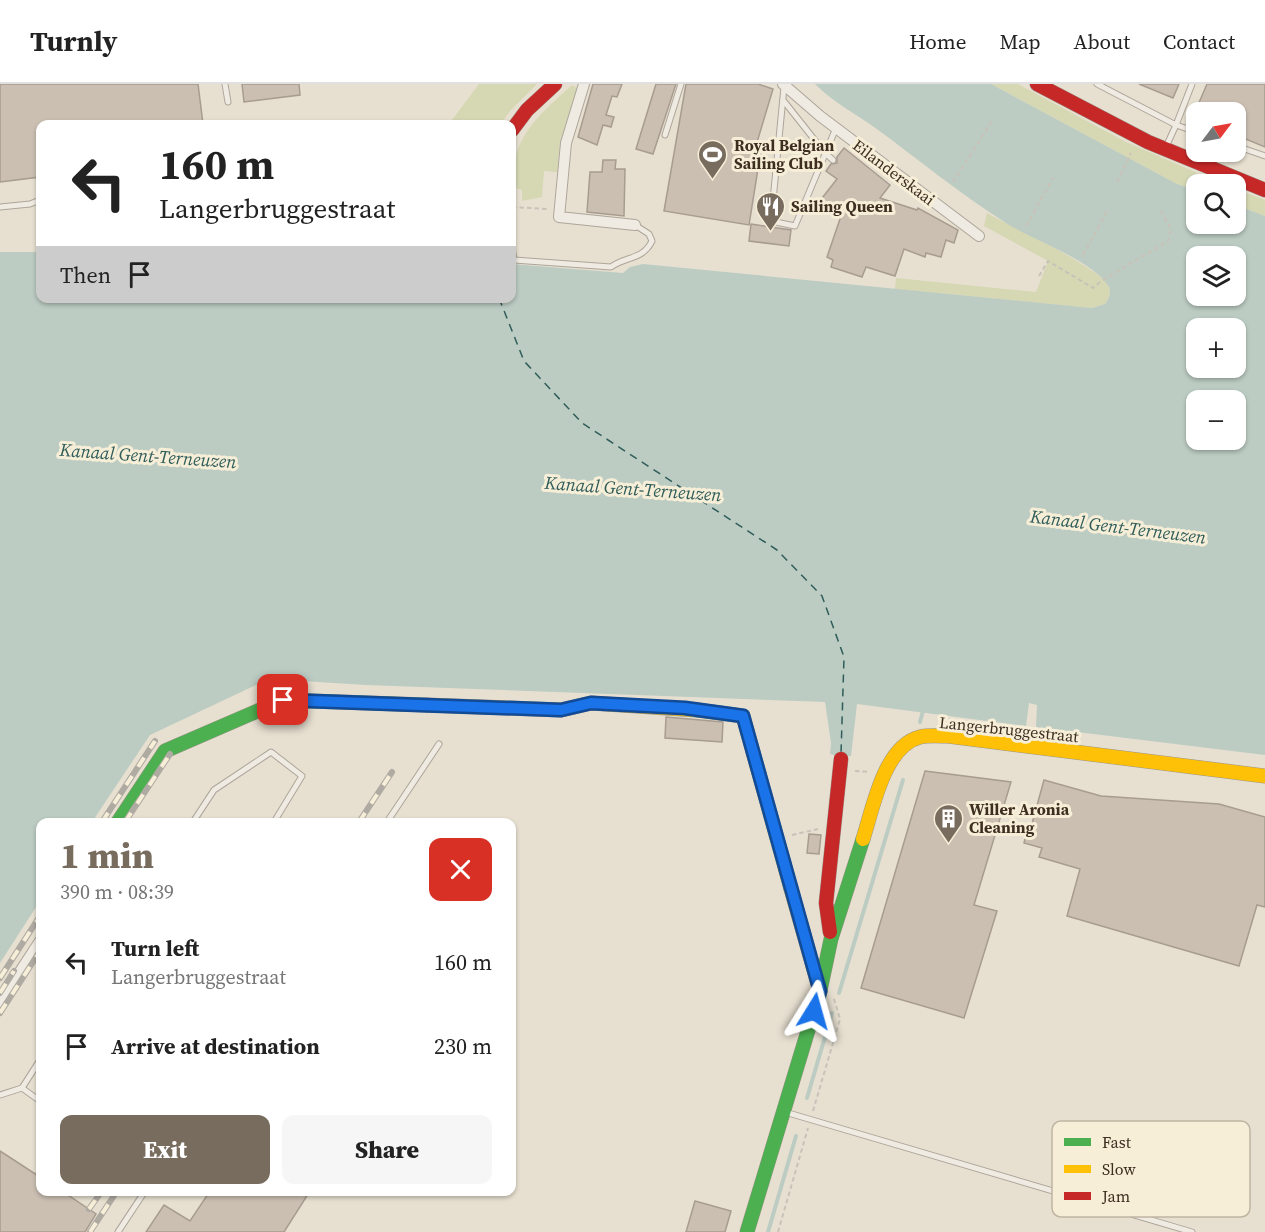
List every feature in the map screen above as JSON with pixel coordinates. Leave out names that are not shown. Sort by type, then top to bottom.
[{"type":"street","points":[[516,125],[527,110],[555,84]]},
{"type":"street","points":[[584,84],[566,143],[559,217],[635,225]]},
{"type":"street","points":[[1036,84],[1164,150],[1204,168],[1265,190]]},
{"type":"street","name":"Eilanderskaai","points":[[783,85],[979,236]]},
{"type":"street","points":[[121,818],[165,751],[283,700],[561,710],[591,703],[685,708],[743,716],[778,839],[827,993]]},
{"type":"street","name":"Langerbruggestraat","points":[[747,1232],[782,1111],[827,993],[831,939],[885,772],[896,752],[919,737],[948,736],[1265,776]]},
{"type":"street","points":[[831,939],[826,903],[841,759]]},
{"type":"street","points":[[0,1002],[36,946]]},
{"type":"lane","points":[[225,84],[228,102]]},
{"type":"lane","points":[[665,135],[681,84]]},
{"type":"lane","points":[[1097,84],[1186,128]]},
{"type":"lane","points":[[1164,150],[1192,84]]},
{"type":"lane","points":[[783,85],[771,222],[795,226],[836,128]]},
{"type":"lane","points":[[783,100],[833,160]]},
{"type":"lane","points":[[1246,149],[1265,156]]},
{"type":"lane","points":[[0,207],[36,202]]},
{"type":"lane","points":[[516,260],[611,267],[622,259],[635,257],[648,248],[652,242],[649,234],[635,225]]},
{"type":"lane","points":[[390,818],[439,744]]},
{"type":"lane","points":[[196,818],[214,790],[272,752],[302,776],[276,818]]},
{"type":"lane","points":[[0,1095],[22,1088],[36,1065]]},
{"type":"lane","points":[[22,1088],[36,1098]]},
{"type":"lane","points":[[782,1111],[1052,1191]]},
{"type":"lane","points":[[118,1232],[142,1196]]},
{"type":"lane","points":[[1141,1217],[1192,1232]]},
{"type":"path","points":[[953,182],[993,121]]},
{"type":"path","points":[[1117,182],[1131,153]]},
{"type":"path","points":[[1026,226],[1053,178]]},
{"type":"path","points":[[516,207],[535,208]]},
{"type":"path","points":[[1083,255],[1107,211]]},
{"type":"path","points":[[1039,276],[1048,261],[1094,288],[1101,281],[1168,241],[1171,229],[1161,211]]},
{"type":"path","points":[[778,839],[815,833],[819,825]]},
{"type":"path","points":[[815,1106],[840,1019],[827,993]]},
{"type":"path","points":[[778,1232],[807,1133]]},
{"type":"green space","points":[[479,84],[537,84],[504,120],[452,120]]},
{"type":"green space","points":[[991,84],[1018,84],[1126,142],[1200,174],[1186,174],[1186,187]]},
{"type":"green space","points":[[572,85],[577,88],[560,142],[557,172],[544,171],[542,197],[522,201],[522,190],[516,188],[516,154],[529,129]]},
{"type":"green space","points":[[1246,193],[1265,200],[1265,216],[1246,209]]},
{"type":"green space","points":[[987,213],[1054,248],[1103,279],[1110,291],[1105,304],[1092,308],[895,289],[896,278],[1036,292],[1048,261],[984,226]]},
{"type":"water","name":"Kanaal Gent-Terneuzen","points":[[815,84],[991,84],[1186,187],[1186,234],[1246,234],[1246,209],[1265,216],[1265,755],[1036,727],[1037,705],[1029,703],[1026,726],[857,704],[851,756],[834,758],[834,755],[830,754],[831,743],[825,702],[366,685],[269,679],[150,735],[95,818],[36,818],[36,907],[0,963],[0,252],[36,252],[36,303],[516,303],[516,264],[623,273],[630,267],[643,264],[1092,308],[1105,304],[1110,289],[1099,275],[1075,259],[1017,230],[989,212]]},
{"type":"building","points":[[0,84],[198,84],[202,120],[36,120],[36,178],[0,182]]},
{"type":"building","points":[[242,84],[299,84],[300,95],[244,102]]},
{"type":"building","points":[[593,84],[622,84],[617,97],[612,96],[606,115],[614,117],[611,127],[603,125],[597,145],[578,137]]},
{"type":"building","points":[[656,84],[676,84],[653,154],[636,149]]},
{"type":"building","points":[[686,84],[758,84],[773,89],[755,149],[761,150],[749,225],[664,211]]},
{"type":"building","points":[[1139,84],[1179,84],[1173,98]]},
{"type":"building","points":[[1207,84],[1265,84],[1265,147],[1246,139],[1246,102],[1199,102]]},
{"type":"building","points":[[844,148],[890,185],[880,198],[917,210],[918,208],[958,230],[954,243],[946,240],[941,257],[926,253],[925,257],[904,249],[895,276],[866,267],[862,277],[831,267],[833,260],[827,257],[840,219],[819,202],[837,179],[826,171],[831,164],[837,163],[837,157]]},
{"type":"building","points":[[603,160],[616,160],[615,169],[625,169],[624,216],[587,212],[590,172],[602,172]]},
{"type":"building","name":"Sailing Queen","points":[[751,224],[791,230],[789,246],[749,241]]},
{"type":"building","points":[[666,717],[723,722],[722,742],[665,738]]},
{"type":"building","name":"Willer Aronia Cleaning","points":[[925,771],[1011,782],[974,905],[997,911],[964,1018],[861,988]]},
{"type":"building","points":[[1044,780],[1101,796],[1219,804],[1265,817],[1265,907],[1257,905],[1239,966],[1067,916],[1080,869],[1039,857],[1042,848],[1024,843],[1027,830],[1030,831]]},
{"type":"building","points":[[809,834],[821,835],[819,854],[807,853]]},
{"type":"building","points":[[0,1151],[36,1174],[36,1196],[69,1196],[96,1214],[85,1232],[0,1232]]},
{"type":"building","points":[[207,1196],[307,1196],[284,1232],[146,1232],[164,1205],[190,1221]]},
{"type":"building","points":[[695,1201],[731,1211],[725,1232],[686,1232]]},
{"type":"waterway","points":[[920,722],[923,711]]},
{"type":"waterway","points":[[839,993],[903,780]]},
{"type":"waterway","points":[[807,1098],[832,1013]]},
{"type":"waterway","points":[[768,1232],[796,1136]]},
{"type":"ferry route","points":[[501,303],[524,361],[582,423],[777,550],[822,596],[844,657],[841,754]]},
{"type":"railway","points":[[105,818],[155,741]]},
{"type":"railway","points":[[128,818],[170,754]]},
{"type":"railway","points":[[362,818],[392,772]]},
{"type":"railway","points":[[0,978],[36,922]]},
{"type":"railway","points":[[0,1013],[36,957]]},
{"type":"railway","points":[[0,993],[14,971]]},
{"type":"railway","points":[[89,1209],[98,1196]]},
{"type":"railway","points":[[90,1232],[114,1196]]},
{"type":"traffic: fast","points":[[121,818],[165,751],[283,700],[427,705]]},
{"type":"traffic: fast","points":[[697,710],[743,716],[791,889]]},
{"type":"traffic: fast","points":[[747,1232],[820,991],[831,939],[863,839]]},
{"type":"traffic: slow","points":[[427,705],[561,710],[591,703],[697,710]]},
{"type":"traffic: slow","points":[[863,839],[876,795],[889,765],[897,752],[908,743],[923,736],[948,736],[1265,776]]},
{"type":"traffic: slow","points":[[791,889],[820,991]]},
{"type":"traffic: jam","points":[[516,125],[527,110],[555,84]]},
{"type":"traffic: jam","points":[[1037,84],[1148,142],[1265,190]]},
{"type":"traffic: jam","points":[[830,932],[826,903],[841,759]]},
{"type":"place","name":"Royal Belgian Sailing Club","points":[[713,180]]},
{"type":"place","name":"Sailing Queen","points":[[770,232]]},
{"type":"place","name":"Willer Aronia Cleaning","points":[[948,844]]},
{"type":"route","points":[[283,700],[561,710],[591,703],[685,708],[743,716],[820,991],[814,1011]]}]
